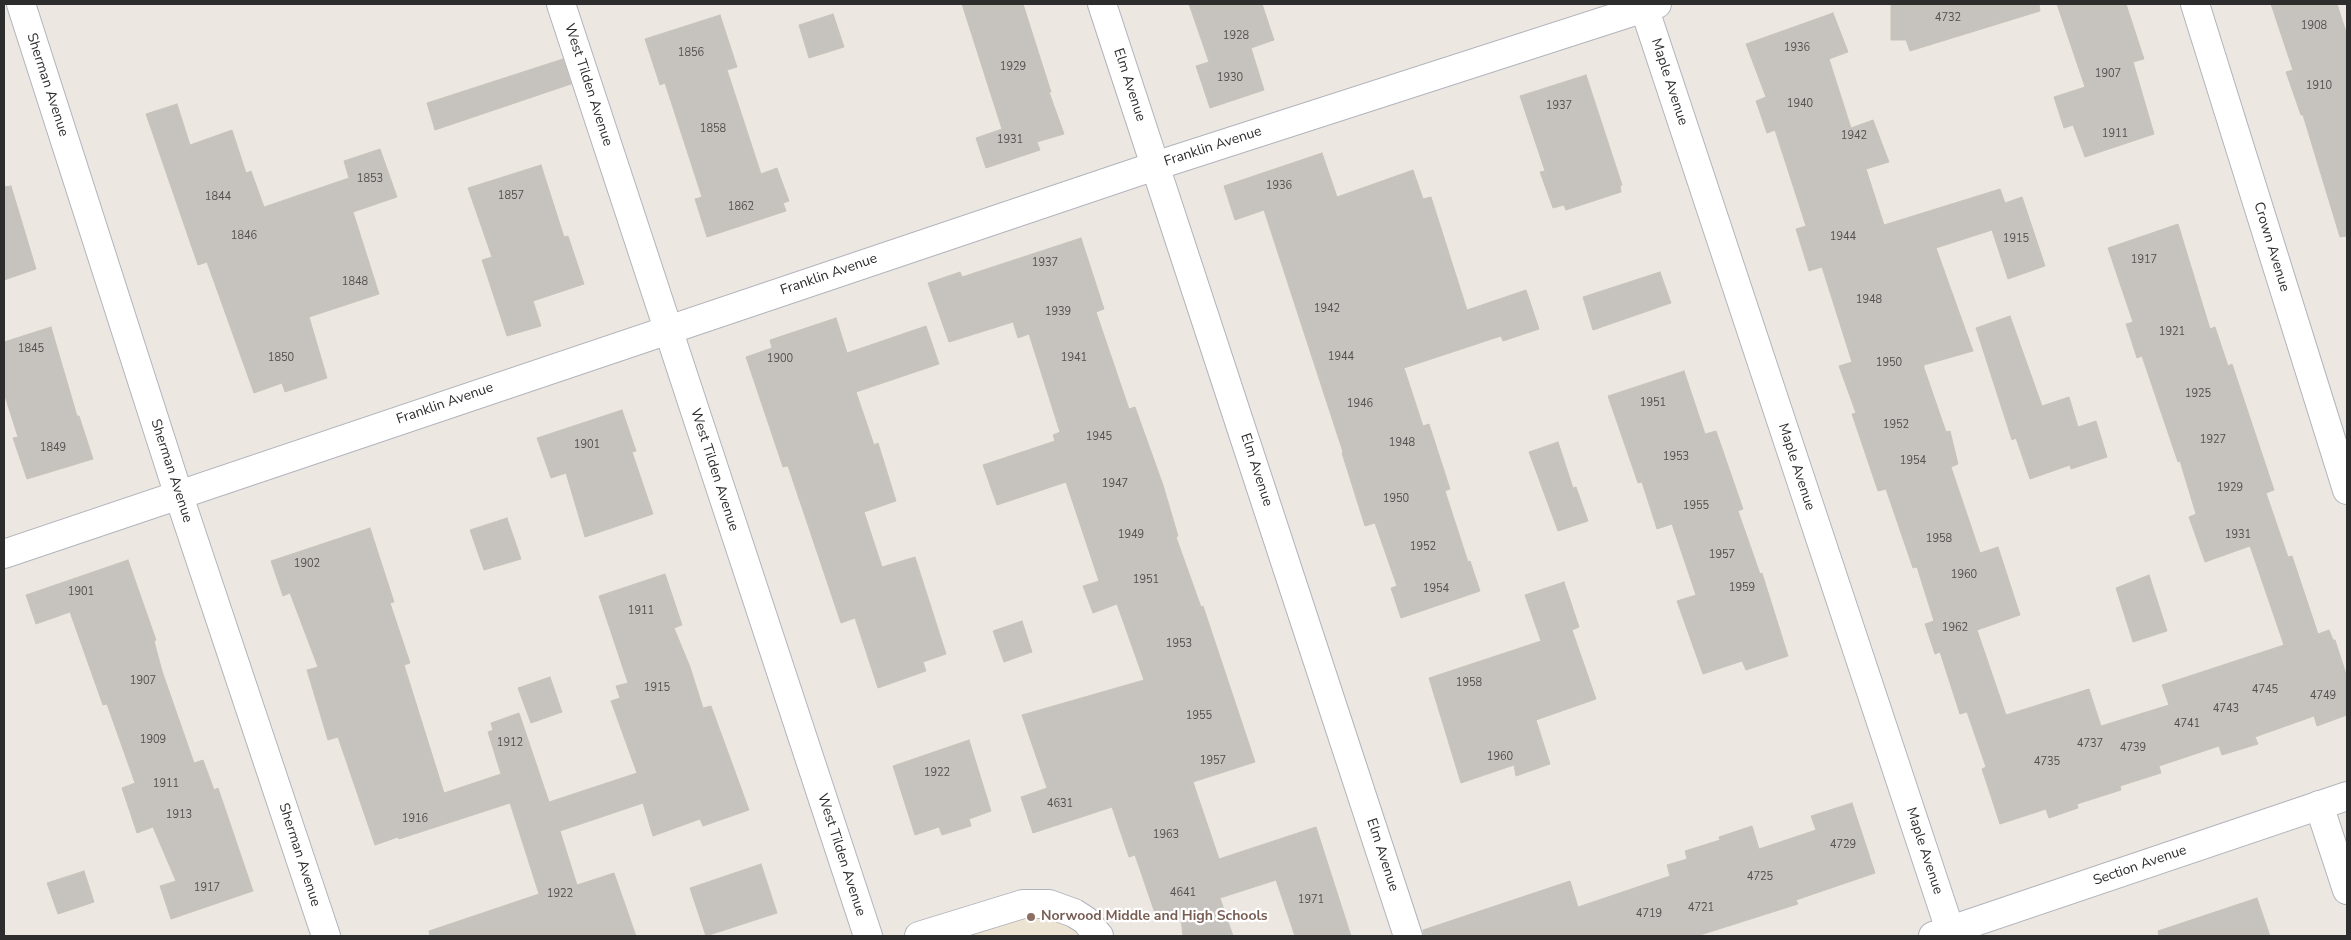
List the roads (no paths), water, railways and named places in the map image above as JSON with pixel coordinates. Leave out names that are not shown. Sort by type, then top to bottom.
[{"type":"street","name":"Sherman Avenue","points":[[22,4],[179,496],[326,936]]},
{"type":"street","name":"West Tilden Avenue","points":[[561,4],[868,936]]},
{"type":"street","name":"Elm Avenue","points":[[1102,4],[1408,936]]},
{"type":"street","name":"Crown Avenue","points":[[2195,4],[2347,490]]},
{"type":"street","name":"Franklin Avenue","points":[[4,554],[1154,166],[1648,5]]},
{"type":"street","name":"Maple Avenue","points":[[1648,5],[1941,933]]},
{"type":"street","name":"Section Avenue","points":[[1941,933],[2347,796]]},
{"type":"street","points":[[2319,805],[2347,890]]},
{"type":"street","points":[[919,936],[1023,904],[1049,904],[1074,913],[1085,920],[1099,936]]},
{"type":"place","name":"Norwood Middle and High Schools","points":[[1031,917]]}]
